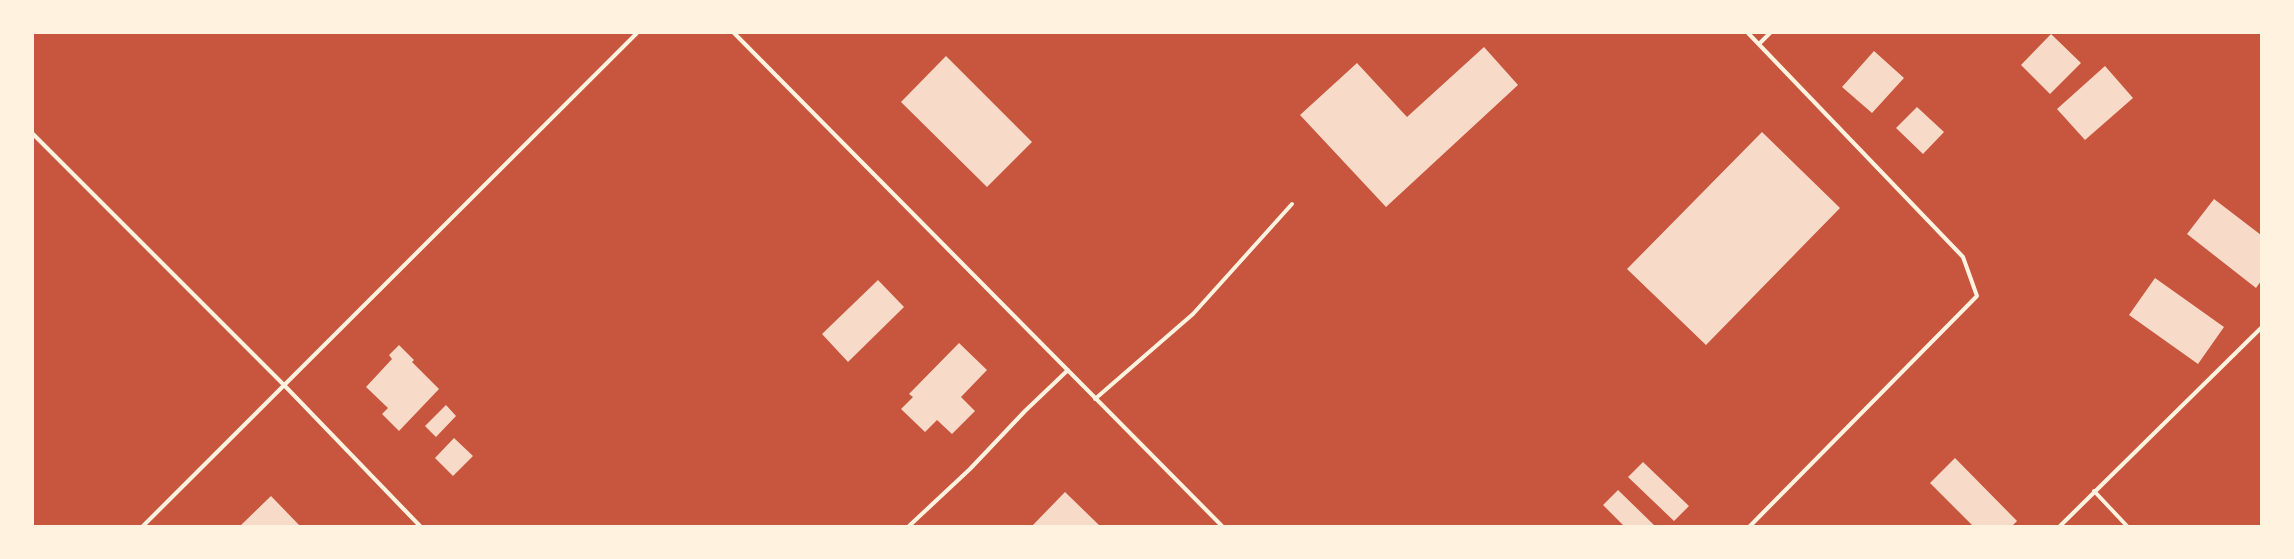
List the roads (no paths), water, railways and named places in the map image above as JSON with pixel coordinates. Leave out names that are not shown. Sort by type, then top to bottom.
[{"type":"street","points":[[143,526],[637,33]]},
{"type":"street","points":[[734,33],[1222,526]]},
{"type":"street","points":[[1748,33],[1963,257],[1977,296],[1750,526]]},
{"type":"street","points":[[1759,44],[1770,33]]},
{"type":"street","points":[[33,134],[284,385],[420,526]]},
{"type":"street","points":[[1095,399],[1193,314],[1292,204]]},
{"type":"street","points":[[2060,526],[2261,328]]},
{"type":"street","points":[[909,526],[970,469],[1025,411],[1068,370]]},
{"type":"street","points":[[2094,491],[2127,526]]}]
